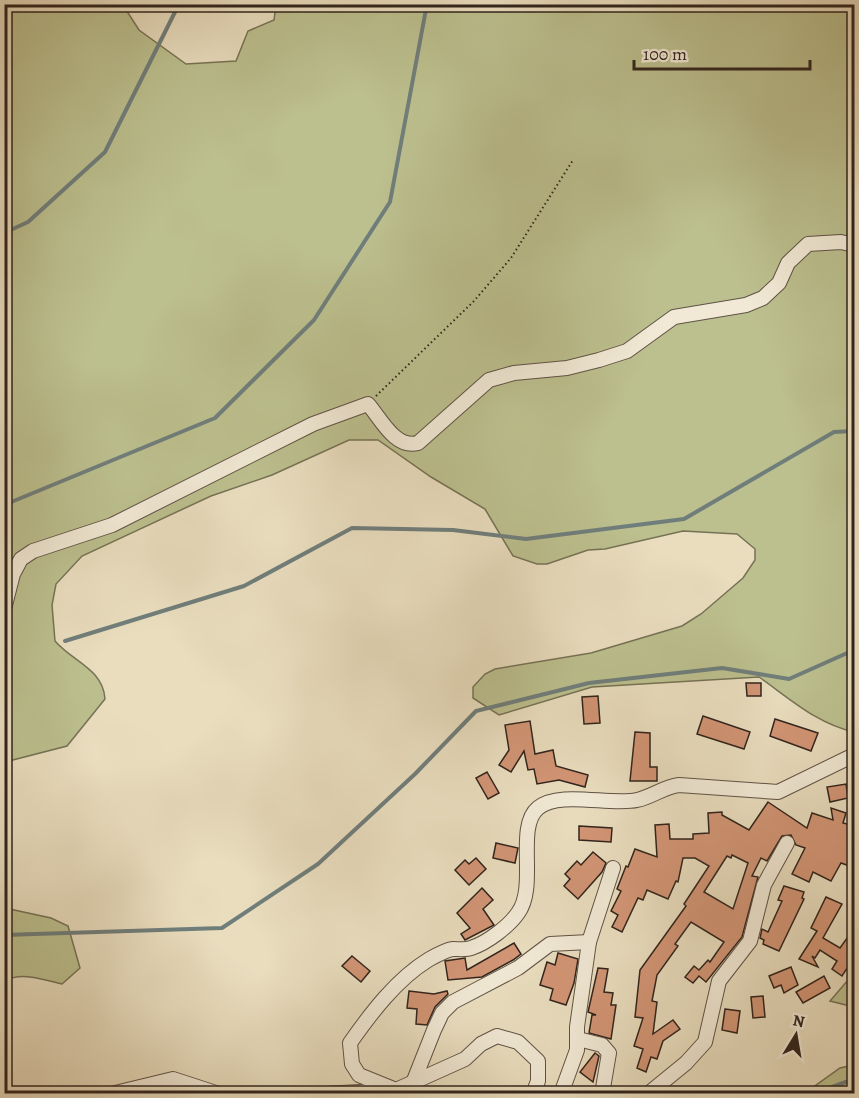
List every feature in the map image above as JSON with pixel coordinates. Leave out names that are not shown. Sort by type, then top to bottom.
[{"type":"street","points":[[4,609],[13,574],[21,559],[33,551],[112,525],[313,424],[368,404],[400,443],[409,446],[418,443],[489,380],[514,373],[567,368],[627,351],[674,317],[715,308],[746,305],[763,298],[779,283],[788,263],[808,244],[841,242],[855,245]]},
{"type":"street","points":[[396,1090],[359,1075],[352,1064],[350,1043],[388,995],[428,960],[450,949],[471,948],[503,928],[518,914],[523,905],[528,879],[530,822],[537,809],[552,801],[638,800],[666,786],[680,785],[778,792],[855,755]]},
{"type":"street","points":[[648,1094],[686,1063],[705,1042],[720,981],[750,941],[764,885],[787,843]]},
{"type":"street","points":[[561,1094],[578,1039],[577,1027],[589,942],[613,868]]},
{"type":"street","points":[[413,1083],[442,1013],[453,1002],[518,968],[550,944],[589,942]]},
{"type":"street","points":[[324,1094],[396,1090],[465,1059],[481,1044],[497,1036],[518,1042],[538,1061],[540,1071],[533,1094]]},
{"type":"street","points":[[578,1039],[602,1045],[609,1053],[602,1094]]},
{"type":"street","points":[[111,1094],[172,1079],[219,1094]]},
{"type":"path","points":[[368,404],[474,301],[511,258],[573,160]]},
{"type":"green space","points":[[4,5],[123,5],[139,30],[186,64],[236,61],[248,31],[274,20],[276,5],[854,5],[854,732],[816,717],[759,677],[592,687],[499,715],[473,698],[473,687],[485,674],[495,669],[591,653],[682,626],[701,614],[743,578],[755,560],[755,549],[737,534],[683,531],[605,549],[588,550],[547,564],[537,564],[513,556],[485,509],[431,477],[378,440],[349,440],[272,475],[211,496],[82,556],[56,584],[52,605],[55,641],[93,673],[99,680],[105,699],[67,746],[5,762]]},
{"type":"green space","points":[[5,908],[51,918],[68,926],[80,968],[62,984],[25,976],[5,981]]},
{"type":"green space","points":[[854,973],[854,1007],[830,1001]]},
{"type":"green space","points":[[854,1065],[854,1093],[805,1093],[840,1068]]},
{"type":"building","points":[[746,683],[761,683],[761,696],[747,696]]},
{"type":"building","points":[[598,696],[600,723],[584,724],[582,697]]},
{"type":"building","points":[[703,716],[750,732],[744,749],[697,734]]},
{"type":"building","points":[[775,719],[818,733],[811,751],[770,736]]},
{"type":"building","points":[[530,721],[535,754],[553,750],[556,766],[588,775],[585,787],[559,780],[537,784],[534,769],[528,770],[524,751],[511,772],[499,765],[509,750],[505,725]]},
{"type":"building","points":[[635,732],[650,733],[650,767],[657,767],[657,781],[630,781]]},
{"type":"building","points":[[487,772],[499,793],[488,799],[476,778]]},
{"type":"building","points":[[846,784],[848,798],[830,802],[827,787]]},
{"type":"building","points":[[768,802],[807,828],[812,813],[833,820],[831,808],[846,813],[843,823],[855,826],[848,851],[855,853],[855,868],[841,863],[831,881],[813,872],[809,882],[792,874],[805,848],[796,845],[791,835],[782,836],[767,861],[761,858],[752,876],[758,877],[742,937],[706,982],[699,976],[693,983],[685,977],[694,966],[699,970],[708,960],[710,962],[724,942],[691,922],[675,944],[678,946],[657,975],[652,1001],[657,1002],[653,1034],[673,1020],[680,1029],[663,1041],[657,1059],[651,1057],[646,1072],[637,1068],[643,1049],[634,1046],[643,1018],[635,1017],[640,970],[686,906],[684,904],[709,866],[695,858],[683,858],[678,882],[676,881],[668,899],[647,890],[643,900],[638,898],[622,932],[612,927],[618,915],[611,911],[621,891],[617,889],[626,866],[628,867],[635,849],[657,857],[655,825],[669,824],[670,839],[693,839],[693,834],[709,833],[708,813],[722,812],[722,815],[749,830]],"holes":[[[732,855],[748,863],[733,909],[704,892],[727,856],[731,858]]]},
{"type":"building","points":[[579,826],[612,828],[611,842],[579,840]]},
{"type":"building","points":[[496,843],[518,848],[515,863],[493,858]]},
{"type":"building","points":[[593,852],[606,863],[602,872],[578,899],[564,886],[570,879],[565,874],[577,861],[581,865]]},
{"type":"building","points":[[476,858],[486,869],[469,885],[455,870],[465,860],[469,864]]},
{"type":"building","points":[[784,886],[804,892],[802,898],[804,899],[779,951],[763,944],[764,940],[760,938],[762,929],[768,932],[782,901],[778,900]]},
{"type":"building","points":[[482,888],[493,900],[483,909],[494,925],[465,940],[461,934],[470,928],[457,913]]},
{"type":"building","points":[[826,897],[842,904],[823,938],[840,948],[855,927],[855,956],[842,976],[832,969],[837,961],[820,950],[815,958],[812,956],[818,967],[799,959],[817,931],[811,928]]},
{"type":"building","points":[[514,943],[521,954],[513,960],[482,977],[448,980],[445,961],[465,958],[467,970]]},
{"type":"building","points":[[558,953],[578,959],[574,983],[566,1005],[550,1000],[553,989],[540,985],[547,962],[555,965]]},
{"type":"building","points":[[352,956],[370,971],[361,982],[342,966]]},
{"type":"building","points":[[791,967],[798,985],[784,993],[781,985],[774,988],[769,976]]},
{"type":"building","points":[[598,968],[608,969],[604,992],[613,993],[611,1005],[616,1005],[611,1039],[589,1033],[592,1015],[596,1015],[588,1012]]},
{"type":"building","points":[[824,976],[830,988],[803,1003],[796,992]]},
{"type":"building","points":[[409,991],[434,994],[447,991],[448,994],[435,1007],[427,1025],[416,1024],[417,1009],[407,1008]]},
{"type":"building","points":[[763,996],[765,1017],[753,1018],[751,997]]},
{"type":"building","points":[[725,1009],[740,1011],[737,1033],[722,1030]]},
{"type":"building","points":[[595,1053],[599,1056],[593,1082],[580,1072]]},
{"type":"waterway","points":[[4,233],[28,222],[105,152],[179,4]]},
{"type":"waterway","points":[[4,505],[215,418],[314,320],[390,202],[427,4]]},
{"type":"waterway","points":[[65,641],[244,586],[352,528],[453,530],[526,539],[684,519],[834,432],[854,431]]},
{"type":"waterway","points":[[4,935],[222,928],[318,864],[415,774],[476,711],[589,683],[722,668],[789,679],[854,650]]},
{"type":"waterway","points":[[813,1094],[854,1079]]}]
